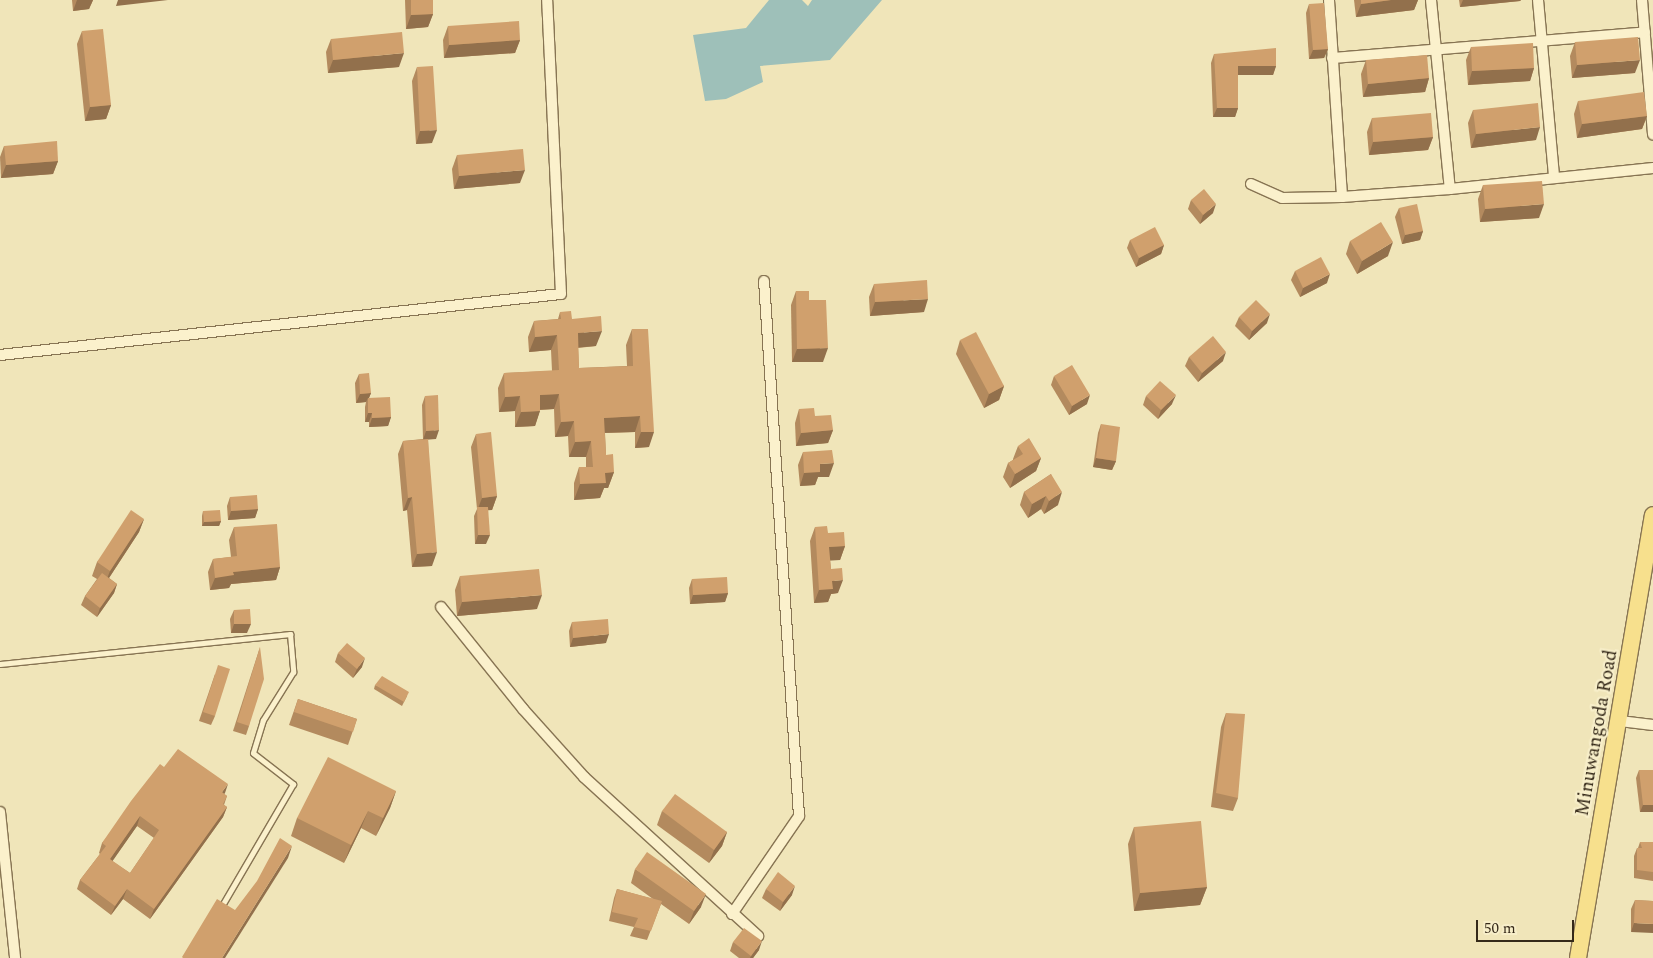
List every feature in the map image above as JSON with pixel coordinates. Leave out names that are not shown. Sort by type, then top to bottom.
[{"type":"main road","name":"Minuwangoda Road","points":[[1578,958],[1620,721],[1653,515]]},
{"type":"street","points":[[0,355],[561,294],[547,0]]},
{"type":"street","points":[[1329,0],[1342,197]]},
{"type":"street","points":[[1430,0],[1450,189]]},
{"type":"street","points":[[1538,0],[1554,176]]},
{"type":"street","points":[[1642,0],[1653,135]]},
{"type":"street","points":[[1332,58],[1645,32]]},
{"type":"street","points":[[1251,184],[1282,198],[1342,197],[1450,189],[1554,176],[1653,168]]},
{"type":"street","points":[[732,914],[799,816],[764,281]]},
{"type":"street","points":[[442,607],[523,709],[584,777],[758,936]]},
{"type":"street","points":[[1620,721],[1653,725]]},
{"type":"street","points":[[0,812],[15,958]]},
{"type":"lane","points":[[0,664],[290,634],[293,672],[263,720],[253,753],[293,784],[223,904]]},
{"type":"water","points":[[769,0],[802,0],[808,6],[812,0],[882,0],[830,60],[760,66],[763,82],[726,99],[705,101],[693,35],[746,28]]},
{"type":"building","points":[[411,0],[433,0],[433,14],[411,15]]},
{"type":"building","points":[[1361,0],[1391,0],[1361,4]]},
{"type":"building","points":[[1324,3],[1328,49],[1313,50],[1309,4]]},
{"type":"building","points":[[519,21],[520,40],[449,45],[448,26]]},
{"type":"building","points":[[103,29],[111,105],[90,107],[82,31]]},
{"type":"building","points":[[402,32],[404,53],[333,60],[331,39]]},
{"type":"building","points":[[1638,37],[1640,60],[1577,65],[1575,42]]},
{"type":"building","points":[[1533,43],[1534,68],[1472,71],[1471,47]]},
{"type":"building","points":[[1276,48],[1276,66],[1238,66],[1238,108],[1217,108],[1214,54]]},
{"type":"building","points":[[1427,55],[1429,78],[1368,84],[1366,60]]},
{"type":"building","points":[[433,66],[437,130],[420,131],[417,67]]},
{"type":"building","points":[[1644,92],[1647,116],[1582,124],[1578,101]]},
{"type":"building","points":[[1538,103],[1540,127],[1476,134],[1473,110]]},
{"type":"building","points":[[1431,113],[1433,137],[1373,142],[1372,118]]},
{"type":"building","points":[[57,141],[58,161],[6,165],[4,146]]},
{"type":"building","points":[[523,149],[525,170],[459,176],[457,155]]},
{"type":"building","points":[[1542,181],[1544,204],[1485,209],[1483,185]]},
{"type":"building","points":[[1204,189],[1216,204],[1203,215],[1191,200]]},
{"type":"building","points":[[1417,204],[1423,231],[1405,235],[1399,208]]},
{"type":"building","points":[[1381,222],[1393,242],[1362,261],[1350,241]]},
{"type":"building","points":[[1155,227],[1164,245],[1139,258],[1130,240]]},
{"type":"building","points":[[1321,257],[1330,274],[1303,288],[1295,271]]},
{"type":"building","points":[[927,280],[928,299],[875,302],[874,284]]},
{"type":"building","points":[[796,291],[809,291],[809,300],[826,300],[828,348],[797,349]]},
{"type":"building","points":[[1256,300],[1270,314],[1252,331],[1239,317]]},
{"type":"building","points":[[571,311],[572,319],[601,316],[602,331],[578,333],[579,368],[633,366],[632,329],[648,329],[654,432],[641,432],[640,416],[604,418],[606,455],[613,454],[614,472],[605,473],[606,483],[580,484],[579,467],[593,467],[591,441],[575,442],[574,421],[561,422],[559,394],[540,395],[540,411],[521,412],[520,396],[505,397],[504,373],[559,370],[557,335],[535,337],[534,321],[561,319],[560,312]]},
{"type":"building","points":[[976,332],[1004,386],[989,394],[960,340]]},
{"type":"building","points":[[1213,336],[1226,352],[1202,373],[1189,357]]},
{"type":"building","points":[[1072,365],[1090,395],[1072,406],[1054,376]]},
{"type":"building","points":[[369,373],[371,393],[360,394],[359,374]]},
{"type":"building","points":[[1160,381],[1176,395],[1161,410],[1146,396]]},
{"type":"building","points":[[438,395],[439,430],[426,431],[425,396]]},
{"type":"building","points":[[390,397],[391,417],[372,418],[372,413],[368,413],[368,398]]},
{"type":"building","points":[[814,408],[815,416],[831,415],[833,430],[801,433],[799,409]]},
{"type":"building","points":[[1101,424],[1120,427],[1116,461],[1096,458]]},
{"type":"building","points":[[491,432],[497,496],[482,498],[476,434]]},
{"type":"building","points":[[1029,438],[1041,458],[1015,474],[1008,463],[1023,454],[1018,446]]},
{"type":"building","points":[[428,439],[437,552],[417,554],[412,497],[408,498],[403,441]]},
{"type":"building","points":[[832,450],[834,463],[820,464],[820,472],[804,473],[803,452]]},
{"type":"building","points":[[1051,474],[1062,492],[1049,501],[1046,496],[1032,504],[1024,492]]},
{"type":"building","points":[[257,495],[258,509],[231,511],[230,497]]},
{"type":"building","points":[[477,507],[488,507],[490,535],[478,535]]},
{"type":"building","points":[[131,510],[144,519],[110,571],[97,562]]},
{"type":"building","points":[[220,510],[221,521],[204,522],[203,511]]},
{"type":"building","points":[[277,524],[280,567],[233,572],[234,575],[215,578],[213,559],[237,556],[234,527]]},
{"type":"building","points":[[827,526],[828,533],[844,532],[845,546],[829,547],[831,569],[842,568],[843,580],[832,581],[833,589],[819,590],[815,527]]},
{"type":"building","points":[[539,569],[542,595],[462,602],[460,576]]},
{"type":"building","points":[[102,573],[117,584],[100,608],[85,596]]},
{"type":"building","points":[[727,577],[728,593],[693,595],[692,579]]},
{"type":"building","points":[[250,609],[251,624],[234,624],[234,610]]},
{"type":"building","points":[[608,619],[609,634],[573,638],[572,622]]},
{"type":"building","points":[[347,643],[365,658],[357,669],[338,653]]},
{"type":"building","points":[[260,647],[264,679],[249,726],[237,722]]},
{"type":"building","points":[[218,665],[230,669],[215,716],[203,712]]},
{"type":"building","points":[[382,676],[409,692],[404,702],[375,685]]},
{"type":"building","points":[[298,699],[357,719],[353,732],[294,712]]},
{"type":"building","points":[[1226,713],[1245,714],[1238,798],[1216,793]]},
{"type":"building","points":[[178,749],[228,784],[222,792],[227,796],[223,804],[227,807],[154,909],[127,889],[115,906],[80,880],[106,846],[102,843],[131,801],[160,764],[164,767]],"holes":[[[140,816],[159,830],[130,873],[110,859]]]},
{"type":"building","points":[[328,757],[396,791],[383,818],[368,811],[351,845],[297,818]]},
{"type":"building","points":[[1639,770],[1653,770],[1653,805],[1643,805]]},
{"type":"building","points":[[675,794],[727,832],[714,850],[662,811]]},
{"type":"building","points":[[1201,821],[1207,887],[1140,893],[1134,827]]},
{"type":"building","points":[[280,838],[292,846],[222,958],[183,958],[217,899],[235,910],[257,881]]},
{"type":"building","points":[[1640,842],[1653,842],[1653,872],[1637,870],[1637,848],[1642,848]]},
{"type":"building","points":[[647,852],[706,894],[694,911],[635,869]]},
{"type":"building","points":[[778,872],[795,886],[783,902],[766,889]]},
{"type":"building","points":[[617,889],[662,901],[651,931],[634,927],[638,918],[612,912]]},
{"type":"building","points":[[1635,900],[1653,901],[1653,924],[1634,923]]},
{"type":"building","points":[[744,928],[762,941],[751,956],[733,942]]}]
